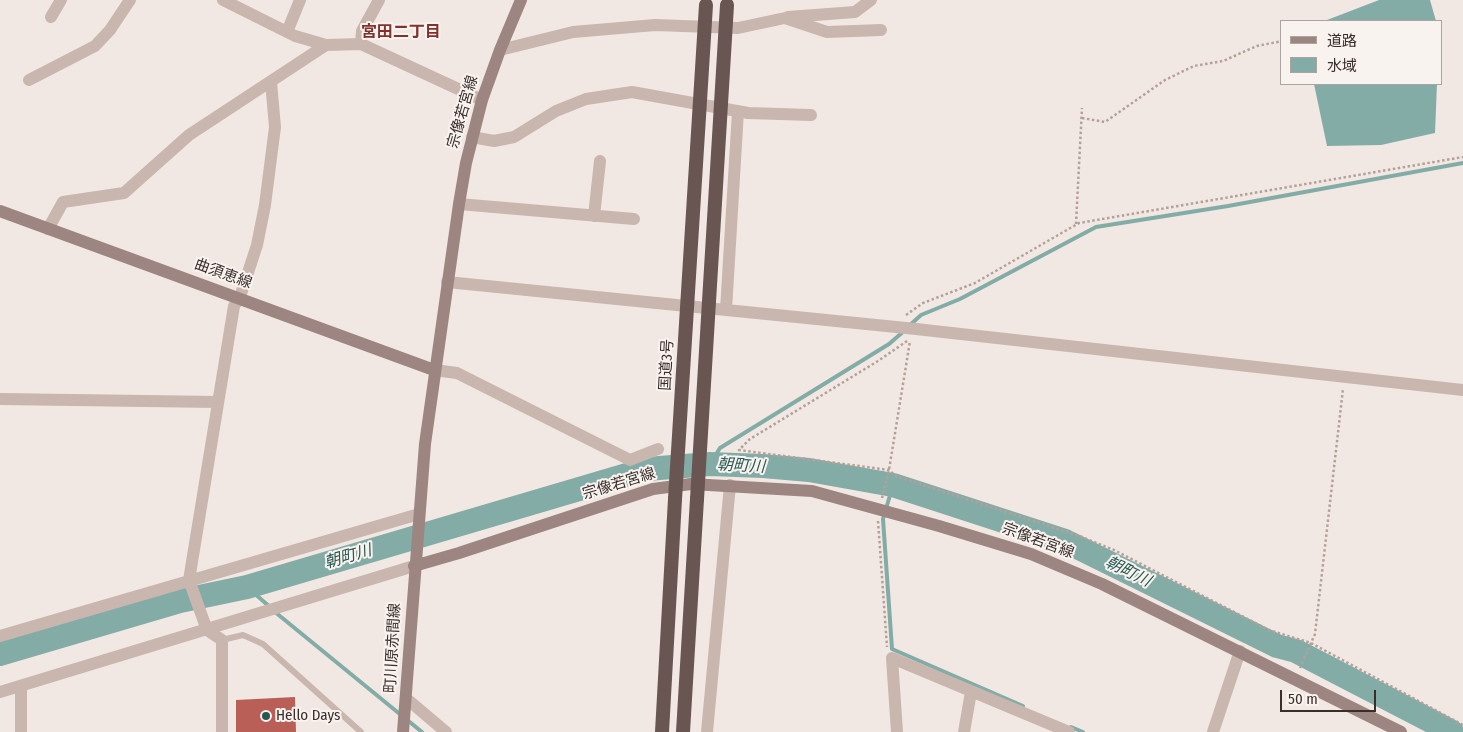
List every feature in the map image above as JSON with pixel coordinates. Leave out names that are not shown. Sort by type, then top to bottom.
[{"type":"highway","name":"国道3号","points":[[662,732],[706,2]]},
{"type":"highway","points":[[683,732],[727,2]]},
{"type":"main road","name":"宗像若宮線","points":[[521,0],[482,100],[458,204],[434,370],[414,566],[653,489],[691,484],[812,491],[880,509],[1031,554],[1102,584],[1401,732]]},
{"type":"main road","name":"曲須恵線","points":[[0,211],[240,297],[434,370]]},
{"type":"main road","name":"町川原赤間線","points":[[403,732],[414,566]]},
{"type":"street","points":[[51,17],[61,0]]},
{"type":"street","points":[[29,80],[95,46],[110,30],[130,0]]},
{"type":"street","points":[[223,0],[287,32],[326,46],[361,44],[482,100]]},
{"type":"street","points":[[287,32],[300,0]]},
{"type":"street","points":[[361,44],[362,30],[379,0]]},
{"type":"street","points":[[500,50],[573,32],[655,25],[738,28],[784,18],[855,12],[871,0]]},
{"type":"street","points":[[784,18],[827,32],[881,30]]},
{"type":"street","points":[[48,229],[63,202],[124,193],[189,135],[326,46]]},
{"type":"street","points":[[222,732],[222,640],[207,630],[190,580],[234,306],[240,297],[258,245],[265,205],[275,127],[270,82]]},
{"type":"street","points":[[472,137],[494,141],[514,137],[556,111],[586,99],[607,94],[632,92],[738,111],[811,115]]},
{"type":"street","points":[[726,310],[738,111]]},
{"type":"street","points":[[594,216],[600,161]]},
{"type":"street","points":[[458,204],[634,219]]},
{"type":"street","points":[[447,282],[893,326],[1463,390]]},
{"type":"street","points":[[434,370],[457,372],[630,460],[658,449]]},
{"type":"street","points":[[0,398],[218,402]]},
{"type":"street","points":[[707,732],[730,486]]},
{"type":"street","points":[[0,636],[419,514]]},
{"type":"street","points":[[0,692],[414,566]]},
{"type":"street","points":[[1213,732],[1240,651]]},
{"type":"street","points":[[897,732],[892,658],[1069,732]]},
{"type":"street","points":[[21,686],[21,732]]},
{"type":"street","points":[[964,732],[971,692]]},
{"type":"street","points":[[406,699],[446,732]]},
{"type":"lane","points":[[222,640],[243,635],[262,644],[362,732]]},
{"type":"path","points":[[1082,118],[1105,122],[1165,80],[1194,66],[1223,61],[1257,46],[1280,41]]},
{"type":"path","points":[[1076,224],[1082,108]]},
{"type":"path","points":[[893,326],[923,303],[975,283],[1076,224],[1098,218],[1463,157]]},
{"type":"path","points":[[892,658],[887,649],[878,523],[889,470],[911,338],[878,361],[750,439],[739,450],[889,470],[896,476],[1077,535],[1114,550],[1269,630],[1311,643],[1463,725]]},
{"type":"path","points":[[1295,679],[1315,634],[1344,377]]},
{"type":"water","points":[[1379,0],[1430,0],[1436,20],[1327,20]]},
{"type":"water","points":[[1314,85],[1437,85],[1435,133],[1381,145],[1327,146]]},
{"type":"building","name":"Hello Days","points":[[295,697],[296,732],[236,732],[236,700]]},
{"type":"waterway","points":[[909,326],[921,315],[960,299],[1096,227],[1228,206],[1463,163]]},
{"type":"waterway","points":[[710,464],[720,448],[889,344],[904,331]]},
{"type":"waterway","name":"朝町川","points":[[0,654],[180,601],[247,587],[647,469],[710,464],[763,466],[809,470],[893,485],[1065,541],[1277,646],[1296,651],[1452,732]]},
{"type":"waterway","points":[[893,485],[883,519],[892,649],[1023,706]]},
{"type":"waterway","points":[[247,587],[270,607]]},
{"type":"waterway","points":[[275,612],[401,715]]},
{"type":"waterway","points":[[406,719],[422,732]]},
{"type":"waterway","points":[[1071,727],[1083,732]]},
{"type":"place","name":"Hello Days","points":[[266,716]]},
{"type":"district","name":"宮田二丁目","points":[[401,33]]}]
